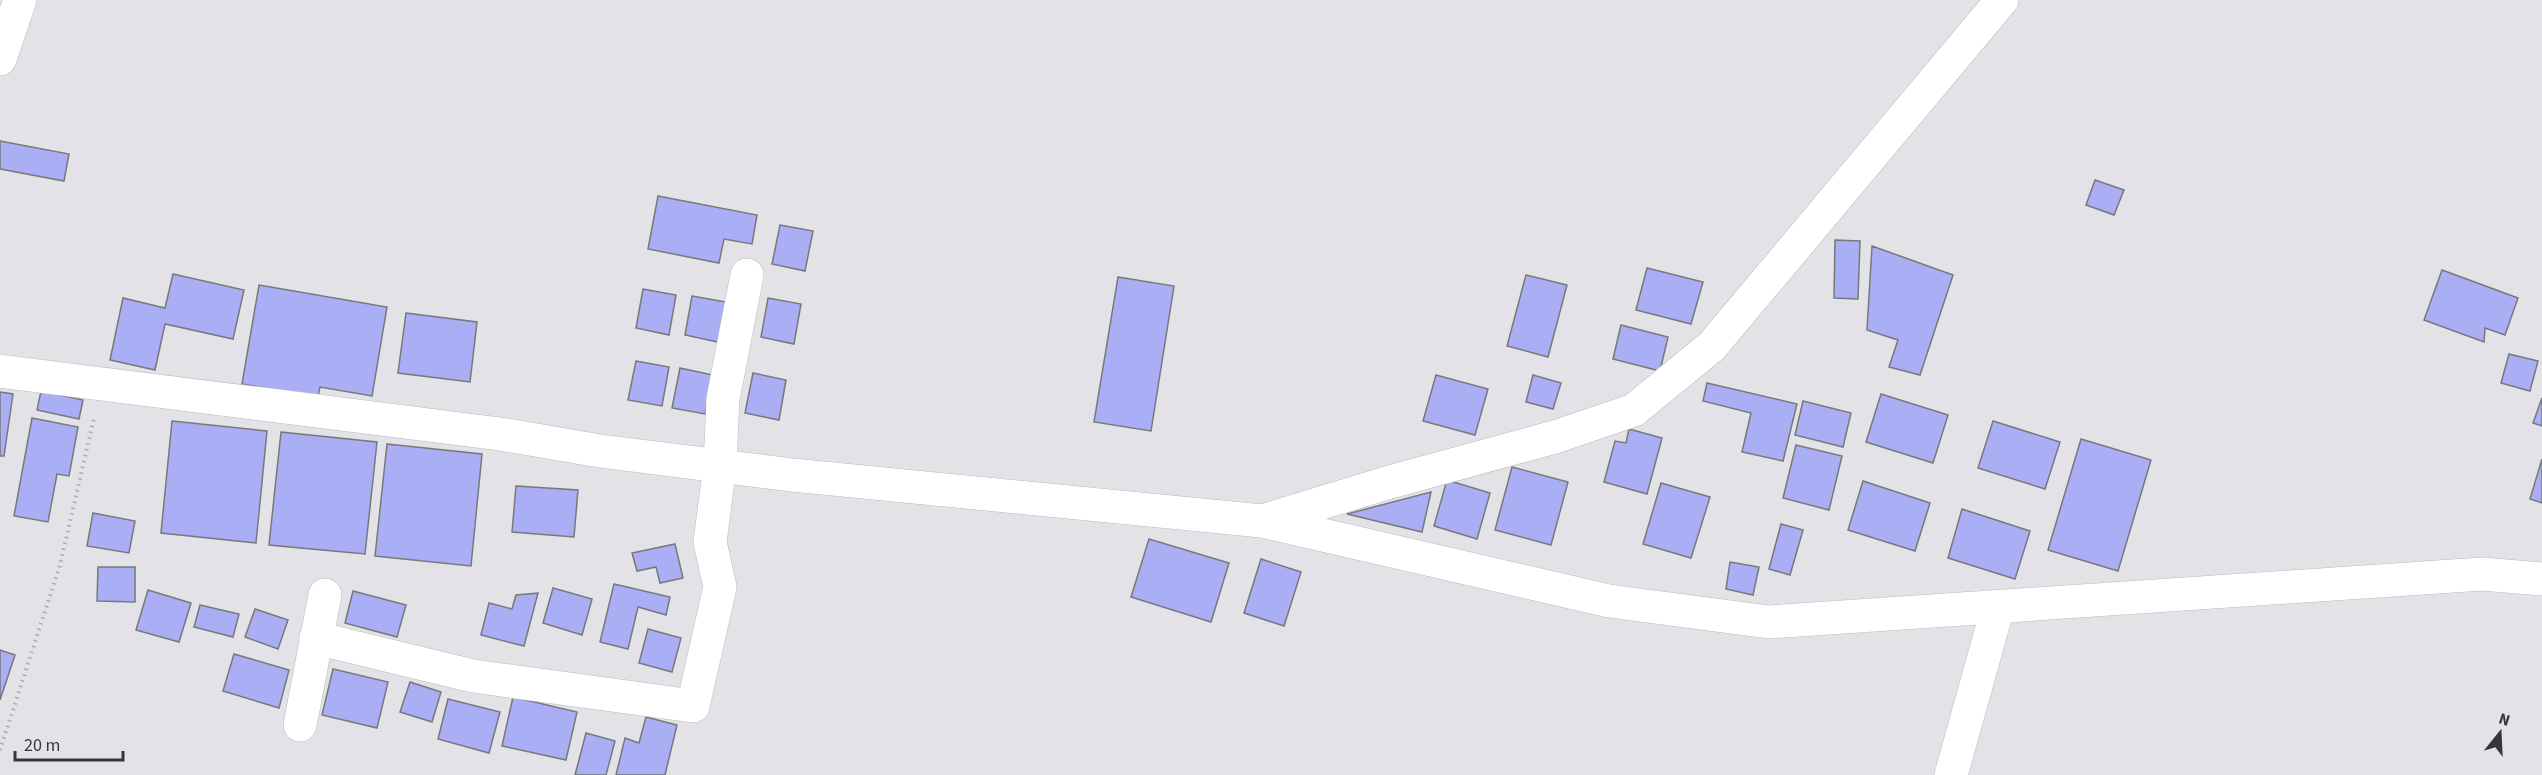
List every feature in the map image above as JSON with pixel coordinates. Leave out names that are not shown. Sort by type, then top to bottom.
[{"type":"street","points":[[0,59],[20,0]]},
{"type":"street","points":[[1262,521],[1390,482],[1558,436],[1634,410],[1713,346],[2002,0]]},
{"type":"street","points":[[316,638],[473,676],[693,706],[720,586],[710,542],[720,465],[723,399],[747,275]]},
{"type":"street","points":[[0,371],[489,433],[600,451],[792,475],[1262,521],[1609,601],[1769,622],[2482,574],[2542,579]]},
{"type":"street","points":[[300,725],[325,595]]},
{"type":"street","points":[[1951,775],[1998,608]]},
{"type":"path","points":[[0,750],[60,565],[102,385]]},
{"type":"building","points":[[0,141],[69,154],[64,181],[0,169]]},
{"type":"building","points":[[2095,180],[2124,190],[2114,215],[2086,205]]},
{"type":"building","points":[[658,196],[757,215],[752,244],[724,239],[719,263],[648,249]]},
{"type":"building","points":[[780,225],[813,231],[805,271],[772,264]]},
{"type":"building","points":[[1835,240],[1860,241],[1858,299],[1834,298]]},
{"type":"building","points":[[1872,246],[1953,275],[1920,375],[1889,367],[1898,340],[1867,330]]},
{"type":"building","points":[[1647,268],[1703,282],[1691,324],[1636,310]]},
{"type":"building","points":[[2442,270],[2518,298],[2505,335],[2485,328],[2484,342],[2424,320]]},
{"type":"building","points":[[173,274],[244,290],[233,339],[165,324],[155,370],[110,360],[123,298],[165,308]]},
{"type":"building","points":[[1526,275],[1567,285],[1548,357],[1507,346]]},
{"type":"building","points":[[1118,277],[1174,286],[1151,431],[1094,422]]},
{"type":"building","points":[[259,285],[387,307],[372,396],[320,387],[318,397],[242,384]]},
{"type":"building","points":[[643,289],[676,295],[669,335],[636,328]]},
{"type":"building","points":[[692,296],[726,302],[718,342],[685,335]]},
{"type":"building","points":[[768,298],[801,304],[794,344],[761,337]]},
{"type":"building","points":[[406,313],[477,322],[470,382],[398,373]]},
{"type":"building","points":[[1621,325],[1668,337],[1660,371],[1613,359]]},
{"type":"building","points":[[2509,354],[2538,361],[2530,391],[2501,383]]},
{"type":"building","points":[[636,361],[669,367],[662,406],[628,400]]},
{"type":"building","points":[[680,368],[713,375],[705,414],[672,408]]},
{"type":"building","points":[[753,373],[786,380],[779,420],[745,413]]},
{"type":"building","points":[[1436,375],[1488,389],[1475,435],[1423,421]]},
{"type":"building","points":[[1533,375],[1561,383],[1553,409],[1526,402]]},
{"type":"building","points":[[1707,383],[1797,404],[1783,461],[1742,452],[1751,413],[1703,401]]},
{"type":"building","points":[[41,391],[83,400],[79,419],[37,410]]},
{"type":"building","points":[[0,392],[13,394],[4,456],[0,456]]},
{"type":"building","points":[[1881,394],[1948,415],[1933,463],[1866,442]]},
{"type":"building","points":[[2542,398],[2542,426],[2533,423]]},
{"type":"building","points":[[1803,401],[1851,413],[1843,447],[1795,435]]},
{"type":"building","points":[[32,418],[78,427],[69,476],[57,474],[48,522],[14,516]]},
{"type":"building","points":[[172,421],[267,431],[256,543],[161,533]]},
{"type":"building","points":[[1993,421],[2060,442],[2045,489],[1978,468]]},
{"type":"building","points":[[1629,429],[1662,438],[1647,494],[1604,482],[1615,441],[1626,443]]},
{"type":"building","points":[[281,432],[377,442],[365,554],[269,545]]},
{"type":"building","points":[[2081,439],[2151,460],[2118,571],[2048,550]]},
{"type":"building","points":[[387,444],[482,454],[471,566],[375,556]]},
{"type":"building","points":[[1796,445],[1842,456],[1829,510],[1783,498]]},
{"type":"building","points":[[2542,459],[2542,503],[2530,499]]},
{"type":"building","points":[[1512,467],[1568,482],[1551,545],[1495,530]]},
{"type":"building","points":[[1447,480],[1490,493],[1477,539],[1434,526]]},
{"type":"building","points":[[1863,481],[1930,503],[1915,551],[1848,530]]},
{"type":"building","points":[[1661,483],[1710,497],[1691,558],[1643,544]]},
{"type":"building","points":[[516,486],[578,490],[574,537],[512,532]]},
{"type":"building","points":[[1431,492],[1422,532],[1347,514]]},
{"type":"building","points":[[1962,509],[2030,531],[2015,579],[1948,558]]},
{"type":"building","points":[[93,513],[135,521],[129,553],[87,546]]},
{"type":"building","points":[[1781,524],[1803,530],[1790,575],[1769,569]]},
{"type":"building","points":[[1149,539],[1229,563],[1211,622],[1131,597]]},
{"type":"building","points":[[675,544],[683,578],[660,583],[656,567],[637,571],[632,553]]},
{"type":"building","points":[[1261,559],[1301,572],[1284,626],[1244,613]]},
{"type":"building","points":[[1730,562],[1759,567],[1753,595],[1726,589]]},
{"type":"building","points":[[98,567],[135,567],[135,602],[97,601]]},
{"type":"building","points":[[614,584],[670,597],[666,615],[638,607],[628,649],[600,642]]},
{"type":"building","points":[[553,588],[592,599],[582,635],[543,623]]},
{"type":"building","points":[[148,590],[191,603],[179,642],[136,630]]},
{"type":"building","points":[[353,591],[406,605],[397,637],[345,623]]},
{"type":"building","points":[[538,593],[524,646],[481,635],[489,603],[512,609],[516,595]]},
{"type":"building","points":[[200,605],[239,614],[233,637],[194,627]]},
{"type":"building","points":[[255,609],[288,620],[278,649],[245,637]]},
{"type":"building","points":[[648,629],[681,638],[672,672],[639,663]]},
{"type":"building","points":[[0,650],[15,655],[0,700]]},
{"type":"building","points":[[234,654],[289,670],[279,708],[223,691]]},
{"type":"building","points":[[333,669],[388,682],[377,728],[322,715]]},
{"type":"building","points":[[410,682],[441,692],[432,722],[400,712]]},
{"type":"building","points":[[513,697],[577,712],[566,760],[502,746]]},
{"type":"building","points":[[448,699],[500,712],[489,753],[438,739]]},
{"type":"building","points":[[646,717],[677,725],[665,775],[616,775],[625,738],[639,743]]},
{"type":"building","points":[[586,733],[615,741],[606,775],[575,775]]}]
